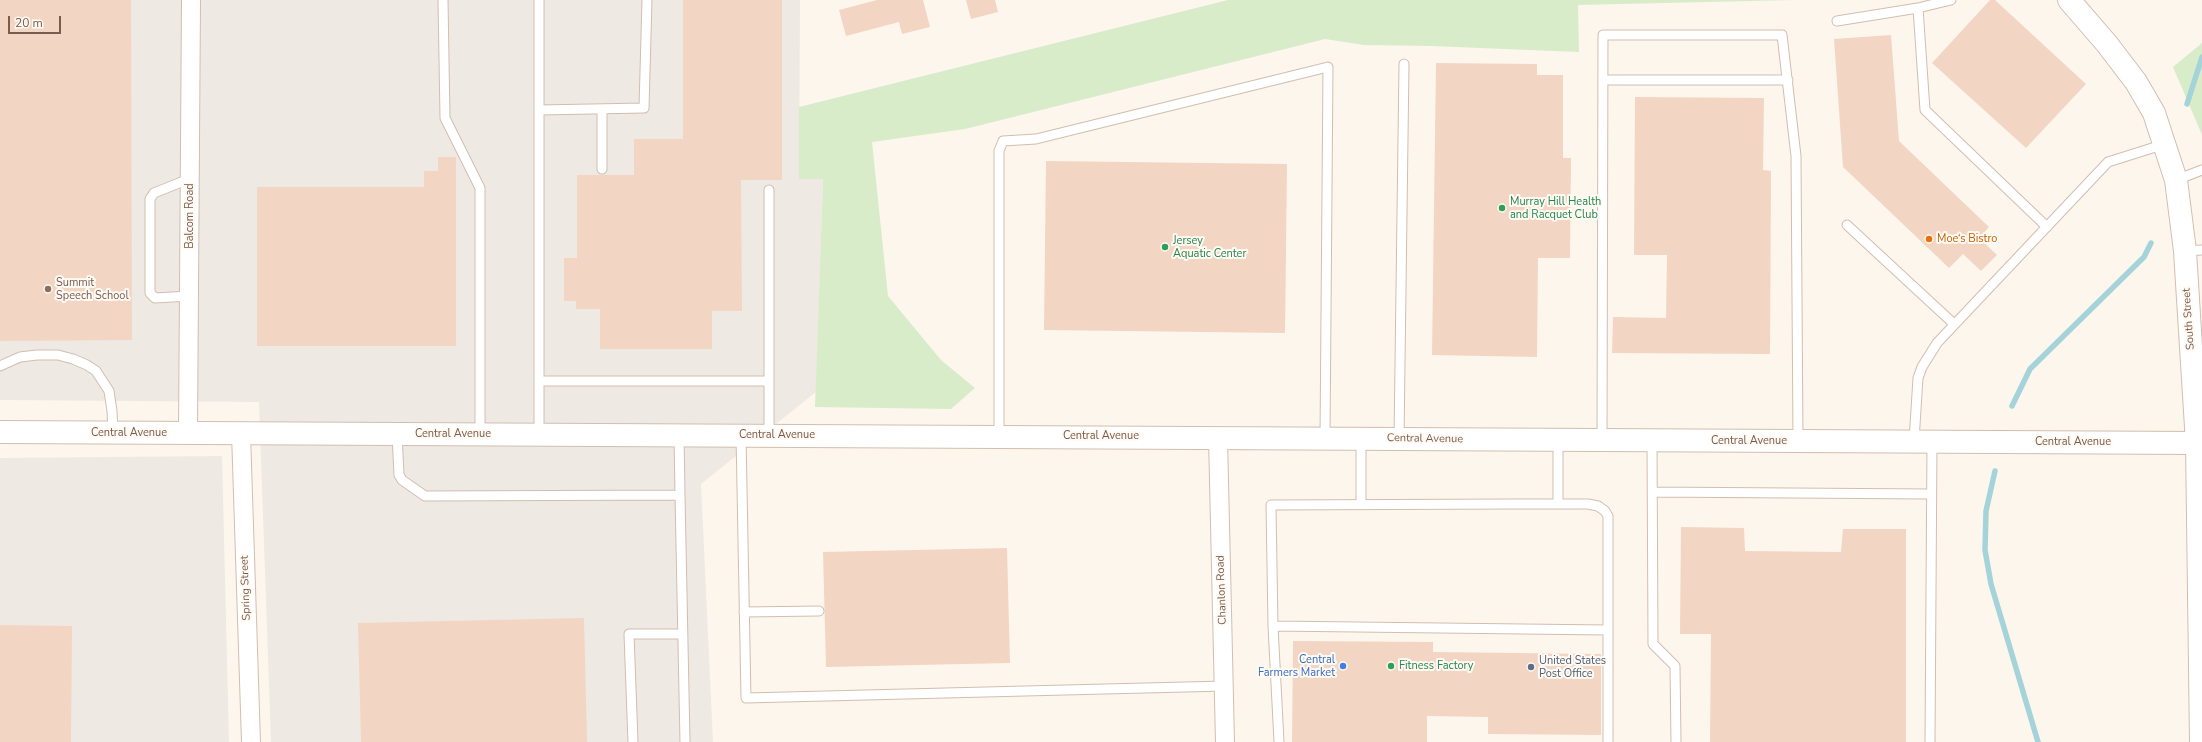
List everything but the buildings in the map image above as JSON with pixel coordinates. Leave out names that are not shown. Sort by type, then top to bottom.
[{"type":"street","name":"Balcom Road","points":[[188,433],[191,0]]},
{"type":"street","name":"South Street","points":[[2074,2],[2136,82],[2154,113],[2176,180],[2194,250],[2200,443],[2201,742]]},
{"type":"street","name":"Central Avenue","points":[[0,432],[2200,443]]},
{"type":"street","name":"Spring Street","points":[[241,433],[251,742]]},
{"type":"street","name":"Chanlon Road","points":[[1218,437],[1225,686],[1225,742]]},
{"type":"lane","points":[[443,0],[445,118],[480,188],[480,434]]},
{"type":"lane","points":[[539,0],[539,434]]},
{"type":"lane","points":[[539,110],[644,108],[647,0]]},
{"type":"lane","points":[[1837,21],[1918,8],[1951,0]]},
{"type":"lane","points":[[1918,8],[1925,110],[2047,227]]},
{"type":"lane","points":[[1602,440],[1603,35],[1782,35],[1796,156],[1798,440]]},
{"type":"lane","points":[[1399,439],[1404,64]]},
{"type":"lane","points":[[999,436],[999,151],[1003,141],[1036,139],[1328,67],[1325,438]]},
{"type":"lane","points":[[1603,80],[1788,80]]},
{"type":"lane","points":[[602,109],[602,169]]},
{"type":"lane","points":[[1930,742],[1930,494],[1917,392],[1922,367],[1937,343],[1954,324],[2108,162],[2165,144]]},
{"type":"lane","points":[[2176,180],[2202,170]]},
{"type":"lane","points":[[189,179],[154,193],[150,199],[150,293],[155,298],[190,296]]},
{"type":"lane","points":[[768,190],[769,435]]},
{"type":"lane","points":[[1847,225],[1954,324]]},
{"type":"lane","points":[[0,366],[20,357],[37,355],[58,355],[74,359],[87,365],[96,372],[108,391],[112,411],[112,432]]},
{"type":"lane","points":[[539,380],[769,381]]},
{"type":"lane","points":[[397,434],[399,475],[402,480],[425,496],[680,495]]},
{"type":"lane","points":[[679,435],[685,742]]},
{"type":"lane","points":[[741,435],[746,698],[1225,686]]},
{"type":"lane","points":[[1361,439],[1361,504]]},
{"type":"lane","points":[[1558,440],[1558,504]]},
{"type":"lane","points":[[1652,441],[1653,644],[1676,666],[1676,742]]},
{"type":"lane","points":[[1652,492],[1930,494]]},
{"type":"lane","points":[[1279,742],[1273,626],[1272,504],[1558,504],[1598,506],[1605,511],[1608,516],[1608,742]]},
{"type":"lane","points":[[744,612],[819,611]]},
{"type":"lane","points":[[1273,626],[1607,630]]},
{"type":"lane","points":[[633,742],[629,634],[682,634]]},
{"type":"shaded area","points":[[0,0],[800,0],[799,178],[823,178],[816,392],[701,484],[713,742],[271,742],[259,402],[0,400]]},
{"type":"shaded area","points":[[222,456],[229,742],[0,742],[0,458]]},
{"type":"green space","points":[[1228,0],[1794,0],[1578,5],[1579,52],[1364,45],[1325,39],[965,129],[872,142],[888,296],[941,360],[975,388],[951,409],[815,407],[823,179],[799,179],[799,107]]},
{"type":"green space","points":[[2202,43],[2202,135],[2173,67]]},
{"type":"waterway","points":[[2187,104],[2202,57]]},
{"type":"waterway","points":[[2012,406],[2030,369],[2144,257],[2151,243]]},
{"type":"waterway","points":[[1995,471],[1986,511],[1985,550],[1991,584],[2038,742]]},
{"type":"place","name":"Murray Hill Health and Racquet Club","points":[[1502,208]]},
{"type":"place","name":"Moe‘s Bistro","points":[[1929,239]]},
{"type":"place","name":"Jersey Aquatic Center","points":[[1165,247]]},
{"type":"place","name":"Summit Speech School","points":[[48,289]]},
{"type":"place","name":"Central Farmers Market","points":[[1343,666]]},
{"type":"place","name":"Fitness Factory","points":[[1391,666]]},
{"type":"place","name":"United States Post Office","points":[[1531,667]]}]
